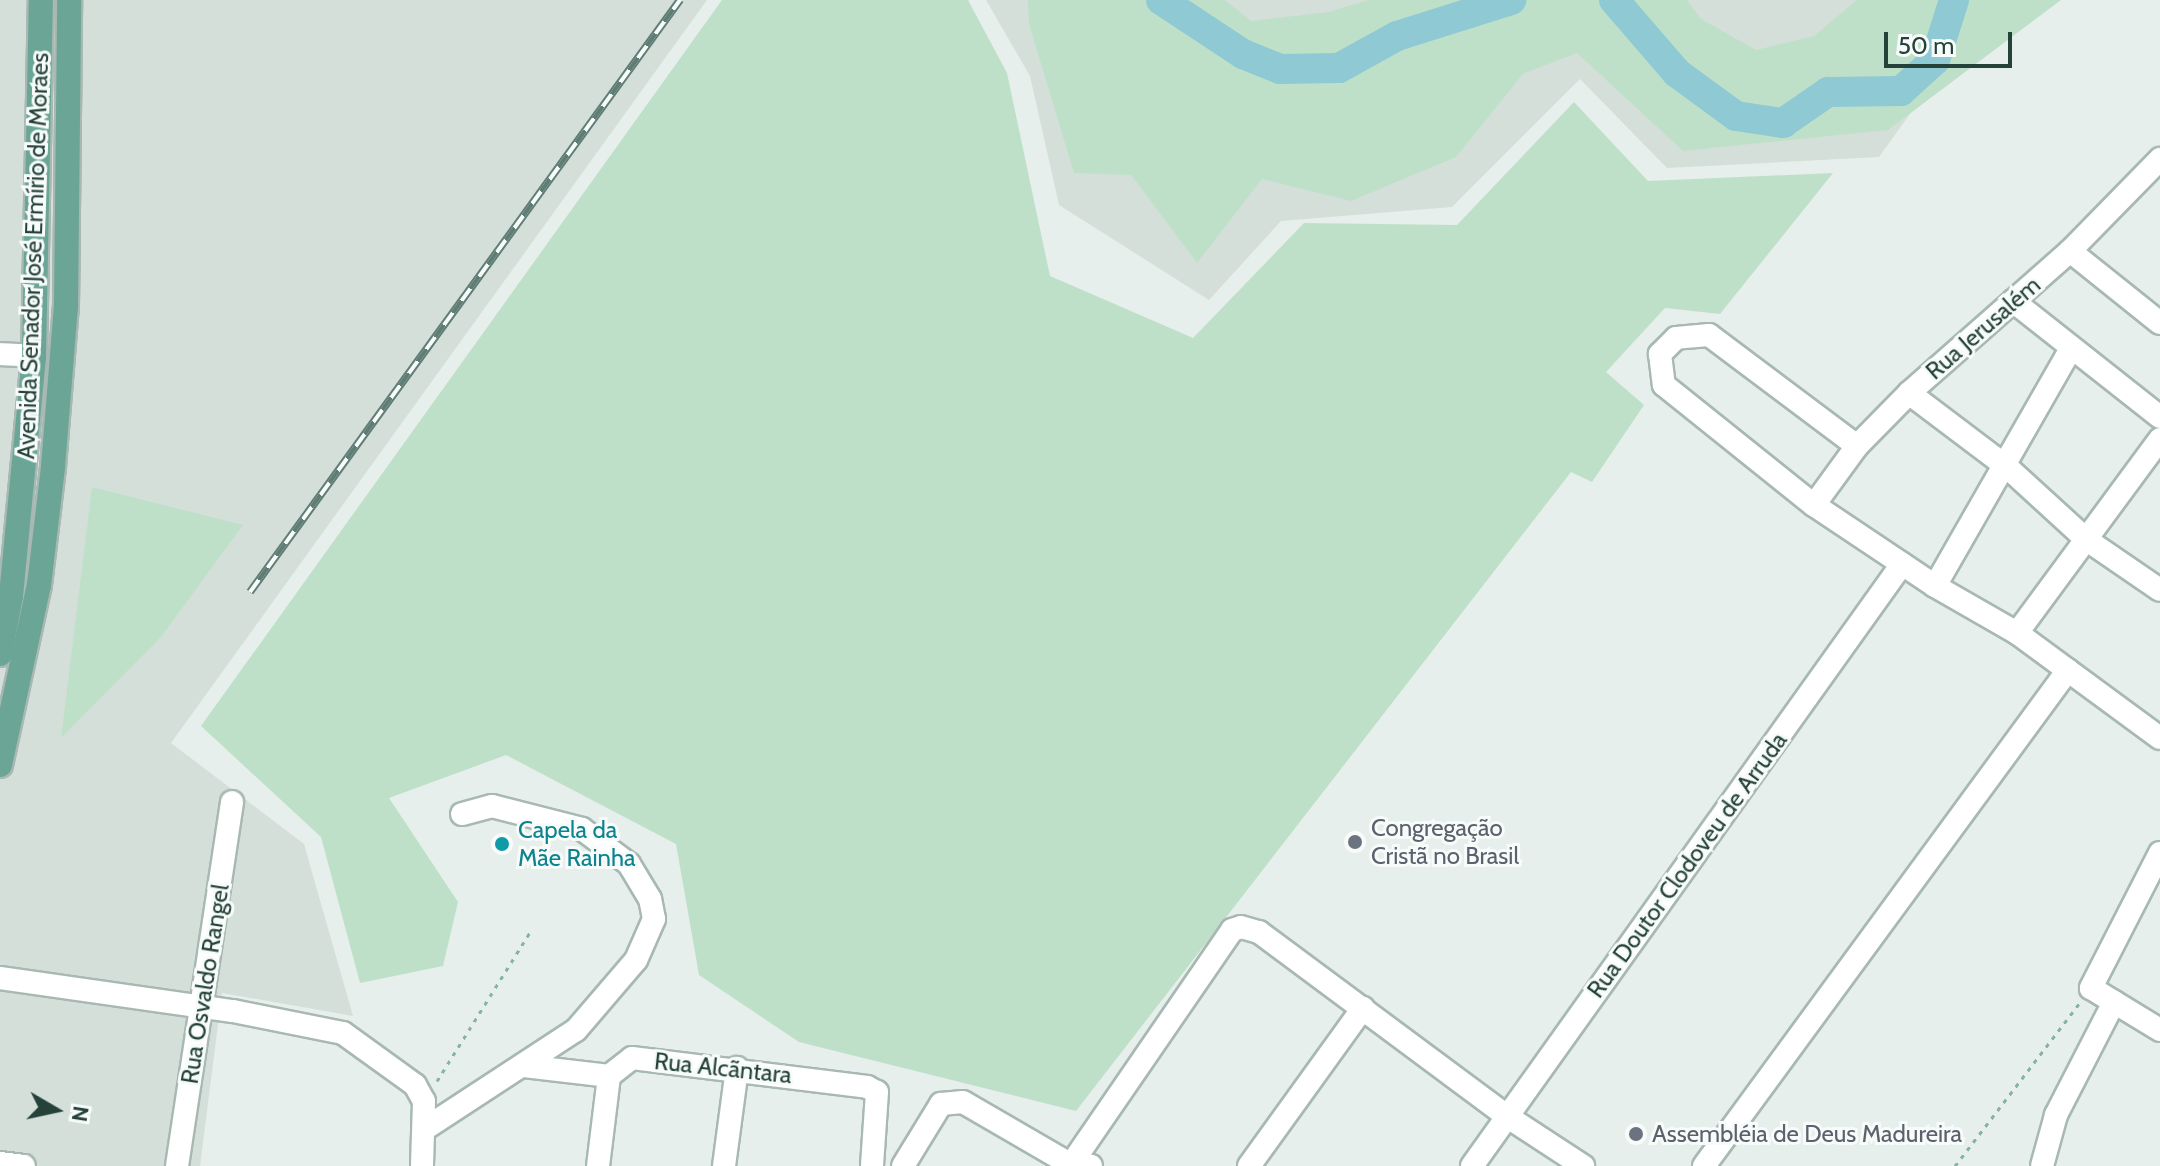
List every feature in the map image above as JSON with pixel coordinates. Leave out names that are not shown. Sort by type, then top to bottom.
[{"type":"main road","name":"Avenida Senador José Ermírio de Moraes","points":[[0,654],[34,356],[41,0]]},
{"type":"main road","name":"Avenida Senador José Ermírio de Moraes","points":[[0,765],[39,585],[53,467],[66,307],[69,0]]},
{"type":"street","name":"Rua Jerusalém","points":[[1814,505],[1857,446],[1909,393],[2070,251],[2157,167]]},
{"type":"street","points":[[2070,251],[2160,323]]},
{"type":"street","points":[[2013,301],[2160,417]]},
{"type":"street","points":[[1857,446],[1721,341],[1695,333],[1667,344],[1660,354],[1664,385],[1814,505],[1935,586],[2017,633],[2160,738]]},
{"type":"street","points":[[1935,586],[2007,467],[2071,349]]},
{"type":"street","points":[[0,354],[34,356]]},
{"type":"street","points":[[1909,393],[2007,467],[2087,540],[2160,590]]},
{"type":"street","points":[[2017,633],[2160,439]]},
{"type":"street","name":"Rua Doutor Clodoveu de Arruda","points":[[1472,1166],[1902,564]]},
{"type":"street","points":[[1704,1166],[2068,670]]},
{"type":"street","name":"Rua Osvaldo Rangel","points":[[177,1166],[232,802]]},
{"type":"street","points":[[426,1128],[576,1030],[636,960],[650,936],[650,899],[629,864],[582,829],[492,806],[462,814]]},
{"type":"street","points":[[2160,853],[2091,988],[2160,1030]]},
{"type":"street","points":[[903,1166],[941,1104],[963,1102],[1077,1165],[1232,930],[1259,932],[1508,1117],[1583,1166]]},
{"type":"street","points":[[0,978],[202,1007],[343,1033],[415,1085],[424,1101],[426,1128],[422,1166]]},
{"type":"street","points":[[2042,1166],[2056,1115],[2114,1002]]},
{"type":"street","points":[[1249,1166],[1363,1008]]},
{"type":"street","name":"Rua Alcãntara","points":[[609,1076],[632,1058],[737,1068],[867,1087],[877,1092],[872,1166]]},
{"type":"street","points":[[524,1066],[609,1076],[598,1166]]},
{"type":"street","points":[[724,1166],[737,1068]]},
{"type":"street","points":[[0,1163],[24,1166]]},
{"type":"path","points":[[424,1101],[532,929]]},
{"type":"path","points":[[1955,1166],[2091,988]]},
{"type":"shaded area","points":[[0,0],[707,0],[171,743],[304,844],[353,1016],[222,993],[200,1166],[0,1166]]},
{"type":"shaded area","points":[[986,0],[1992,0],[1879,157],[1667,168],[1580,79],[1452,207],[1281,221],[1209,300],[1059,205],[1030,76]]},
{"type":"green space","points":[[722,0],[968,0],[1007,73],[1050,276],[1193,338],[1304,223],[1457,225],[1574,102],[1648,181],[1833,173],[1720,314],[1665,308],[1606,372],[1644,405],[1592,482],[1571,472],[1076,1111],[799,1042],[699,975],[676,844],[506,755],[389,798],[458,902],[443,966],[360,983],[321,837],[201,726]]},
{"type":"green space","points":[[1028,0],[1225,0],[1251,21],[1329,12],[1368,0],[1687,0],[1701,19],[1756,50],[1814,36],[1857,0],[2061,0],[1888,130],[1683,151],[1577,53],[1523,74],[1456,157],[1351,201],[1262,179],[1197,263],[1131,175],[1074,173],[1029,24]]},
{"type":"green space","points":[[92,487],[243,525],[161,637],[61,738]]},
{"type":"waterway","points":[[1161,0],[1243,54],[1280,69],[1339,68],[1397,36],[1511,0]]},
{"type":"waterway","points":[[1614,0],[1677,73],[1736,116],[1783,123],[1828,92],[1901,91],[1935,60],[1954,0]]},
{"type":"railway","points":[[250,592],[680,0]]},
{"type":"place","name":"Congregação Cristã no Brasil","points":[[1355,842]]},
{"type":"place","name":"Capela da Mãe Rainha","points":[[502,844]]},
{"type":"place","name":"Assembléia de Deus Madureira","points":[[1636,1134]]}]
